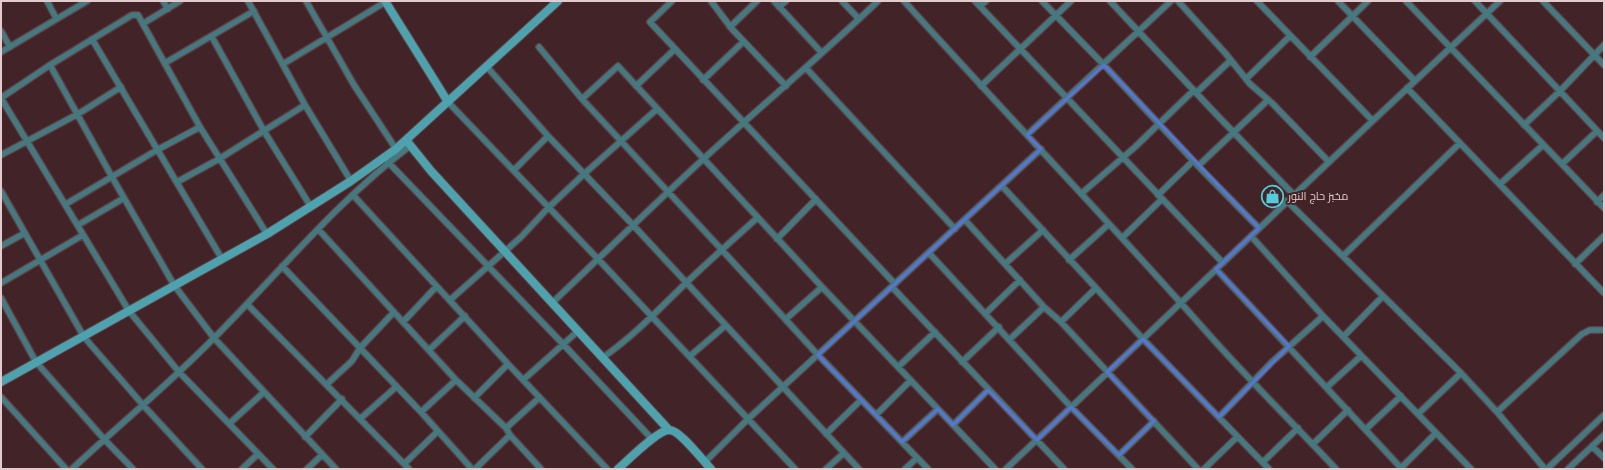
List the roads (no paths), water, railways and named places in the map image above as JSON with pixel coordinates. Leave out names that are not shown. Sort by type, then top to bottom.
[{"type":"street","points":[[47,1],[56,18]]},
{"type":"street","points":[[1,52],[87,1]]},
{"type":"street","points":[[163,1],[168,9]]},
{"type":"street","points":[[144,23],[180,1]]},
{"type":"street","points":[[248,1],[306,105],[351,181]]},
{"type":"street","points":[[306,1],[354,84],[396,149]]},
{"type":"street","points":[[283,64],[386,1],[448,102],[514,170],[652,318],[690,356],[793,468]]},
{"type":"street","points":[[72,469],[179,372],[214,338],[318,229],[408,143],[448,102],[558,1]]},
{"type":"street","points":[[672,1],[650,22],[816,199],[962,362],[1064,469]]},
{"type":"street","points":[[711,1],[743,42],[786,86]]},
{"type":"street","points":[[730,27],[757,1]]},
{"type":"street","points":[[774,1],[822,53]]},
{"type":"street","points":[[779,7],[786,1]]},
{"type":"street","points":[[842,1],[859,19]]},
{"type":"street","points":[[552,303],[704,158],[806,68],[878,1]]},
{"type":"street","points":[[904,1],[981,86],[1082,193],[1253,382],[1336,469]]},
{"type":"street","points":[[975,1],[1066,99],[1223,263]]},
{"type":"street","points":[[980,6],[986,1]]},
{"type":"street","points":[[1042,1],[1104,64],[1193,161],[1259,228]]},
{"type":"street","points":[[981,86],[1071,1]]},
{"type":"street","points":[[1110,1],[1233,132],[1294,194]]},
{"type":"street","points":[[1027,135],[1171,1]]},
{"type":"street","points":[[1178,1],[1232,60],[1246,79],[1329,162]]},
{"type":"street","points":[[1257,1],[1372,120]]},
{"type":"street","points":[[1338,1],[1415,81]]},
{"type":"street","points":[[1310,57],[1368,1]]},
{"type":"street","points":[[1406,1],[1450,49],[1604,208]]},
{"type":"street","points":[[1475,1],[1604,138]]},
{"type":"street","points":[[1006,469],[1372,120],[1500,1]]},
{"type":"street","points":[[1543,1],[1604,66]]},
{"type":"street","points":[[165,63],[212,37],[254,11]]},
{"type":"street","points":[[267,234],[200,127],[144,23],[138,15],[132,15],[50,65],[1,98],[66,204],[129,312],[179,372],[273,469]]},
{"type":"street","points":[[1,31],[10,47]]},
{"type":"street","points":[[1246,79],[1290,36]]},
{"type":"street","points":[[212,37],[264,131],[311,207]]},
{"type":"street","points":[[92,40],[222,259]]},
{"type":"street","points":[[703,80],[743,42]]},
{"type":"street","points":[[1524,125],[1560,91],[1604,45]]},
{"type":"street","points":[[539,48],[582,99],[668,193],[818,355],[928,469]]},
{"type":"street","points":[[636,86],[675,49]]},
{"type":"street","points":[[1082,193],[1123,158],[1195,91],[1232,60]]},
{"type":"street","points":[[50,65],[174,285],[214,338],[336,469]]},
{"type":"street","points":[[582,99],[618,66],[704,158],[757,218],[995,469]]},
{"type":"street","points":[[487,67],[548,136],[633,225],[859,469]]},
{"type":"street","points":[[806,68],[955,229]]},
{"type":"street","points":[[1,155],[78,114],[121,88]]},
{"type":"street","points":[[1407,88],[1604,293]]},
{"type":"street","points":[[1198,166],[1268,100]]},
{"type":"street","points":[[177,182],[219,159],[306,105]]},
{"type":"street","points":[[450,300],[521,237],[548,208],[657,108]]},
{"type":"street","points":[[66,204],[157,150],[200,127]]},
{"type":"street","points":[[1562,164],[1597,131]]},
{"type":"street","points":[[514,170],[548,136]]},
{"type":"street","points":[[1,382],[267,234],[351,181],[396,149],[408,143]]},
{"type":"street","points":[[408,143],[431,171],[669,430]]},
{"type":"street","points":[[1343,256],[1460,143]]},
{"type":"street","points":[[1500,184],[1543,145]]},
{"type":"street","points":[[705,462],[748,419],[1041,149]]},
{"type":"street","points":[[1122,238],[1193,161]]},
{"type":"street","points":[[388,162],[488,265],[652,439]]},
{"type":"street","points":[[1002,186],[1143,338],[1269,469]]},
{"type":"street","points":[[1,191],[84,337],[143,405],[202,469]]},
{"type":"street","points":[[353,195],[436,287],[450,300],[539,398],[607,469]]},
{"type":"street","points":[[1597,202],[1604,196]]},
{"type":"street","points":[[78,225],[124,198]]},
{"type":"street","points":[[777,239],[816,199]]},
{"type":"street","points":[[1287,201],[1461,373],[1546,469],[1604,415]]},
{"type":"street","points":[[602,358],[618,347],[652,318],[686,283],[757,218]]},
{"type":"street","points":[[965,220],[1044,307],[1108,372],[1198,469]]},
{"type":"street","points":[[1070,260],[1109,224]]},
{"type":"street","points":[[318,229],[456,380],[474,398],[492,412],[510,435],[541,469]]},
{"type":"street","points":[[1006,264],[1043,230]]},
{"type":"street","points":[[1,246],[25,233]]},
{"type":"street","points":[[1,283],[83,235]]},
{"type":"street","points":[[1251,236],[1323,316],[1471,469]]},
{"type":"street","points":[[1576,264],[1604,236]]},
{"type":"street","points":[[929,253],[985,314],[999,327],[1071,407],[1132,469]]},
{"type":"street","points":[[282,266],[474,469],[510,435]]},
{"type":"street","points":[[1216,269],[1401,468],[1436,433]]},
{"type":"street","points":[[985,314],[1020,280]]},
{"type":"street","points":[[403,322],[436,287]]},
{"type":"street","points":[[786,319],[822,287]]},
{"type":"street","points":[[1060,322],[1096,288]]},
{"type":"street","points":[[1343,337],[1383,296]]},
{"type":"street","points":[[1,298],[36,362],[104,439],[133,469]]},
{"type":"street","points":[[247,304],[361,418],[409,469]]},
{"type":"street","points":[[1010,339],[1044,307]]},
{"type":"street","points":[[327,384],[352,361],[360,348],[394,312]]},
{"type":"street","points":[[429,350],[465,316]]},
{"type":"street","points":[[1218,417],[1289,346],[1323,316]]},
{"type":"street","points":[[690,356],[725,326]]},
{"type":"street","points":[[962,362],[999,327]]},
{"type":"street","points":[[1497,412],[1582,334],[1590,330],[1604,330]]},
{"type":"street","points":[[523,380],[578,331]]},
{"type":"street","points":[[898,367],[935,332]]},
{"type":"street","points":[[1327,387],[1361,356]]},
{"type":"street","points":[[474,398],[508,364]]},
{"type":"street","points":[[1418,414],[1461,373]]},
{"type":"street","points":[[421,412],[456,380]]},
{"type":"street","points":[[876,415],[910,381]]},
{"type":"street","points":[[361,418],[396,387]]},
{"type":"street","points":[[953,425],[988,390]]},
{"type":"street","points":[[230,423],[264,392]]},
{"type":"street","points":[[1366,429],[1401,396]]},
{"type":"street","points":[[1,397],[66,469]]},
{"type":"street","points":[[506,428],[539,398]]},
{"type":"street","points":[[305,437],[342,399]]},
{"type":"street","points":[[826,434],[861,400]]},
{"type":"street","points":[[902,442],[938,409]]},
{"type":"street","points":[[1313,444],[1348,410]]},
{"type":"street","points":[[1118,455],[1154,421]]},
{"type":"street","points":[[1263,462],[1298,428]]},
{"type":"street","points":[[618,469],[652,439],[662,432],[669,430],[675,431],[711,469]]},
{"type":"street","points":[[404,464],[438,431]]},
{"type":"street","points":[[1568,469],[1604,435]]},
{"type":"street","points":[[1204,469],[1237,437]]},
{"type":"street","points":[[1592,446],[1604,458]]},
{"type":"street","points":[[826,469],[844,453]]},
{"type":"street","points":[[242,469],[258,454]]},
{"type":"street","points":[[307,469],[322,455]]},
{"type":"street","points":[[905,469],[917,458]]},
{"type":"place","name":"مخبز حاج النور","points":[[1272,196]]}]
